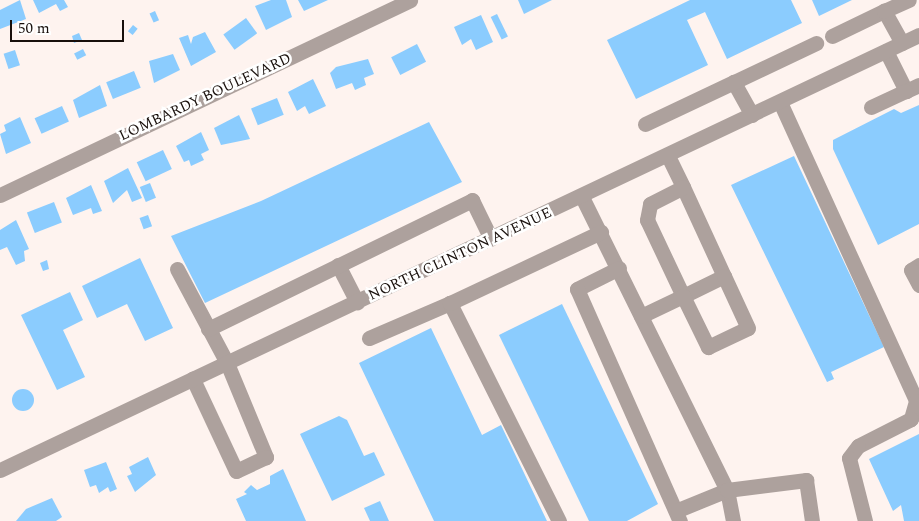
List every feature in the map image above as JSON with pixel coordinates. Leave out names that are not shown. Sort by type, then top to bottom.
[{"type":"street","name":"LOMBARDY BOULEVARD","points":[[0,195],[410,0]]},
{"type":"street","points":[[832,36],[909,0]]},
{"type":"street","points":[[884,11],[902,43]]},
{"type":"street","name":"NORTH CLINTON AVENUE","points":[[0,470],[668,156],[919,35]]},
{"type":"street","points":[[645,124],[816,43]]},
{"type":"street","points":[[871,107],[913,88],[886,51]]},
{"type":"street","points":[[734,82],[752,115]]},
{"type":"street","points":[[780,102],[916,402],[911,419],[858,446],[849,458],[865,521]]},
{"type":"street","points":[[668,156],[683,187],[748,328],[708,347],[647,220],[650,204],[683,187]]},
{"type":"street","points":[[582,196],[727,490],[733,521]]},
{"type":"street","points":[[208,329],[472,200],[491,239]]},
{"type":"street","points":[[369,338],[450,304],[601,232]]},
{"type":"street","points":[[338,265],[357,302]]},
{"type":"street","points":[[919,265],[911,270],[919,286]]},
{"type":"street","points":[[619,268],[577,289],[679,515],[727,490],[806,480],[812,521]]},
{"type":"street","points":[[177,269],[227,363],[266,457],[236,472],[193,379]]},
{"type":"street","points":[[641,316],[724,276]]},
{"type":"street","points":[[450,304],[559,521]]},
{"type":"building","points":[[20,0],[26,19],[0,29],[0,10]]},
{"type":"building","points":[[33,0],[64,0],[68,7],[60,11],[56,4],[39,13]]},
{"type":"building","points":[[271,0],[286,0],[292,17],[266,30],[255,6]]},
{"type":"building","points":[[298,0],[328,0],[304,11]]},
{"type":"building","points":[[518,0],[552,0],[524,14]]},
{"type":"building","points":[[690,0],[791,0],[802,23],[727,59],[705,12],[687,20],[708,65],[636,99],[607,40]]},
{"type":"building","points":[[812,0],[852,0],[819,16]]},
{"type":"building","points":[[155,11],[159,20],[154,23],[150,13]]},
{"type":"building","points":[[497,14],[508,36],[502,40],[491,17]]},
{"type":"building","points":[[481,15],[493,42],[476,50],[471,39],[462,45],[454,27]]},
{"type":"building","points":[[246,18],[257,33],[235,50],[223,34]]},
{"type":"building","points":[[133,25],[138,29],[133,35],[128,31]]},
{"type":"building","points":[[205,32],[216,52],[191,66],[179,38],[188,35],[191,44],[193,37]]},
{"type":"building","points":[[79,33],[82,40],[74,43],[72,36]]},
{"type":"building","points":[[417,44],[426,62],[400,75],[391,57]]},
{"type":"building","points":[[83,49],[86,55],[77,60],[74,54]]},
{"type":"building","points":[[15,50],[20,65],[9,69],[4,54]]},
{"type":"building","points":[[173,54],[180,70],[154,83],[149,61]]},
{"type":"building","points":[[368,59],[374,74],[364,78],[366,85],[355,90],[352,83],[336,89],[330,73],[336,67]]},
{"type":"building","points":[[134,71],[141,88],[113,99],[106,82]]},
{"type":"building","points":[[313,79],[326,106],[309,114],[305,106],[297,111],[288,92]]},
{"type":"building","points":[[100,85],[107,106],[79,118],[73,100]]},
{"type":"building","points":[[277,98],[284,115],[258,125],[251,108]]},
{"type":"building","points":[[919,105],[919,224],[878,245],[833,149],[833,140],[894,109],[901,113]]},
{"type":"building","points":[[62,106],[69,122],[42,134],[35,118]]},
{"type":"building","points":[[239,115],[250,139],[221,145],[214,128]]},
{"type":"building","points":[[20,117],[31,143],[6,154],[0,134],[6,131],[4,125]]},
{"type":"building","points":[[429,122],[462,182],[205,303],[171,236],[261,201]]},
{"type":"building","points":[[201,132],[209,150],[201,154],[204,160],[191,166],[189,160],[184,162],[176,146]]},
{"type":"building","points":[[163,150],[172,169],[146,181],[137,162]]},
{"type":"building","points":[[794,156],[884,347],[831,372],[834,379],[827,382],[731,185]]},
{"type":"building","points":[[128,168],[142,198],[132,202],[127,190],[113,203],[104,181]]},
{"type":"building","points":[[150,183],[156,198],[146,202],[140,187]]},
{"type":"building","points":[[91,185],[102,211],[93,214],[91,208],[73,215],[66,198]]},
{"type":"building","points":[[54,202],[62,223],[35,233],[27,212]]},
{"type":"building","points":[[148,215],[152,226],[144,229],[140,218]]},
{"type":"building","points":[[16,220],[29,249],[24,251],[25,261],[16,265],[7,247],[0,250],[0,230]]},
{"type":"building","points":[[140,258],[173,328],[145,341],[127,304],[97,318],[82,286]]},
{"type":"building","points":[[47,260],[49,269],[43,271],[40,263]]},
{"type":"building","points":[[70,292],[83,320],[63,330],[85,377],[57,390],[21,315]]},
{"type":"building","points":[[562,304],[658,504],[627,521],[589,521],[499,335]]},
{"type":"building","points":[[431,328],[482,435],[501,425],[547,521],[434,521],[359,363]]},
{"type":"building","points":[[23,389],[31,392],[34,400],[31,408],[23,411],[15,408],[12,400],[15,392]]},
{"type":"building","points":[[339,416],[347,420],[364,456],[374,452],[385,475],[332,501],[300,434]]},
{"type":"building","points":[[919,434],[919,521],[904,521],[901,505],[893,511],[869,459]]},
{"type":"building","points":[[148,457],[156,475],[135,492],[127,476],[132,474],[129,467]]},
{"type":"building","points":[[106,462],[117,489],[110,492],[108,487],[99,493],[96,485],[90,487],[84,470]]},
{"type":"building","points":[[283,469],[306,521],[246,521],[236,499],[247,494],[244,492],[251,485],[257,490],[270,484],[270,476]]},
{"type":"building","points":[[52,498],[62,517],[56,521],[16,521],[26,509]]},
{"type":"building","points":[[380,501],[389,521],[370,521],[364,508]]}]
